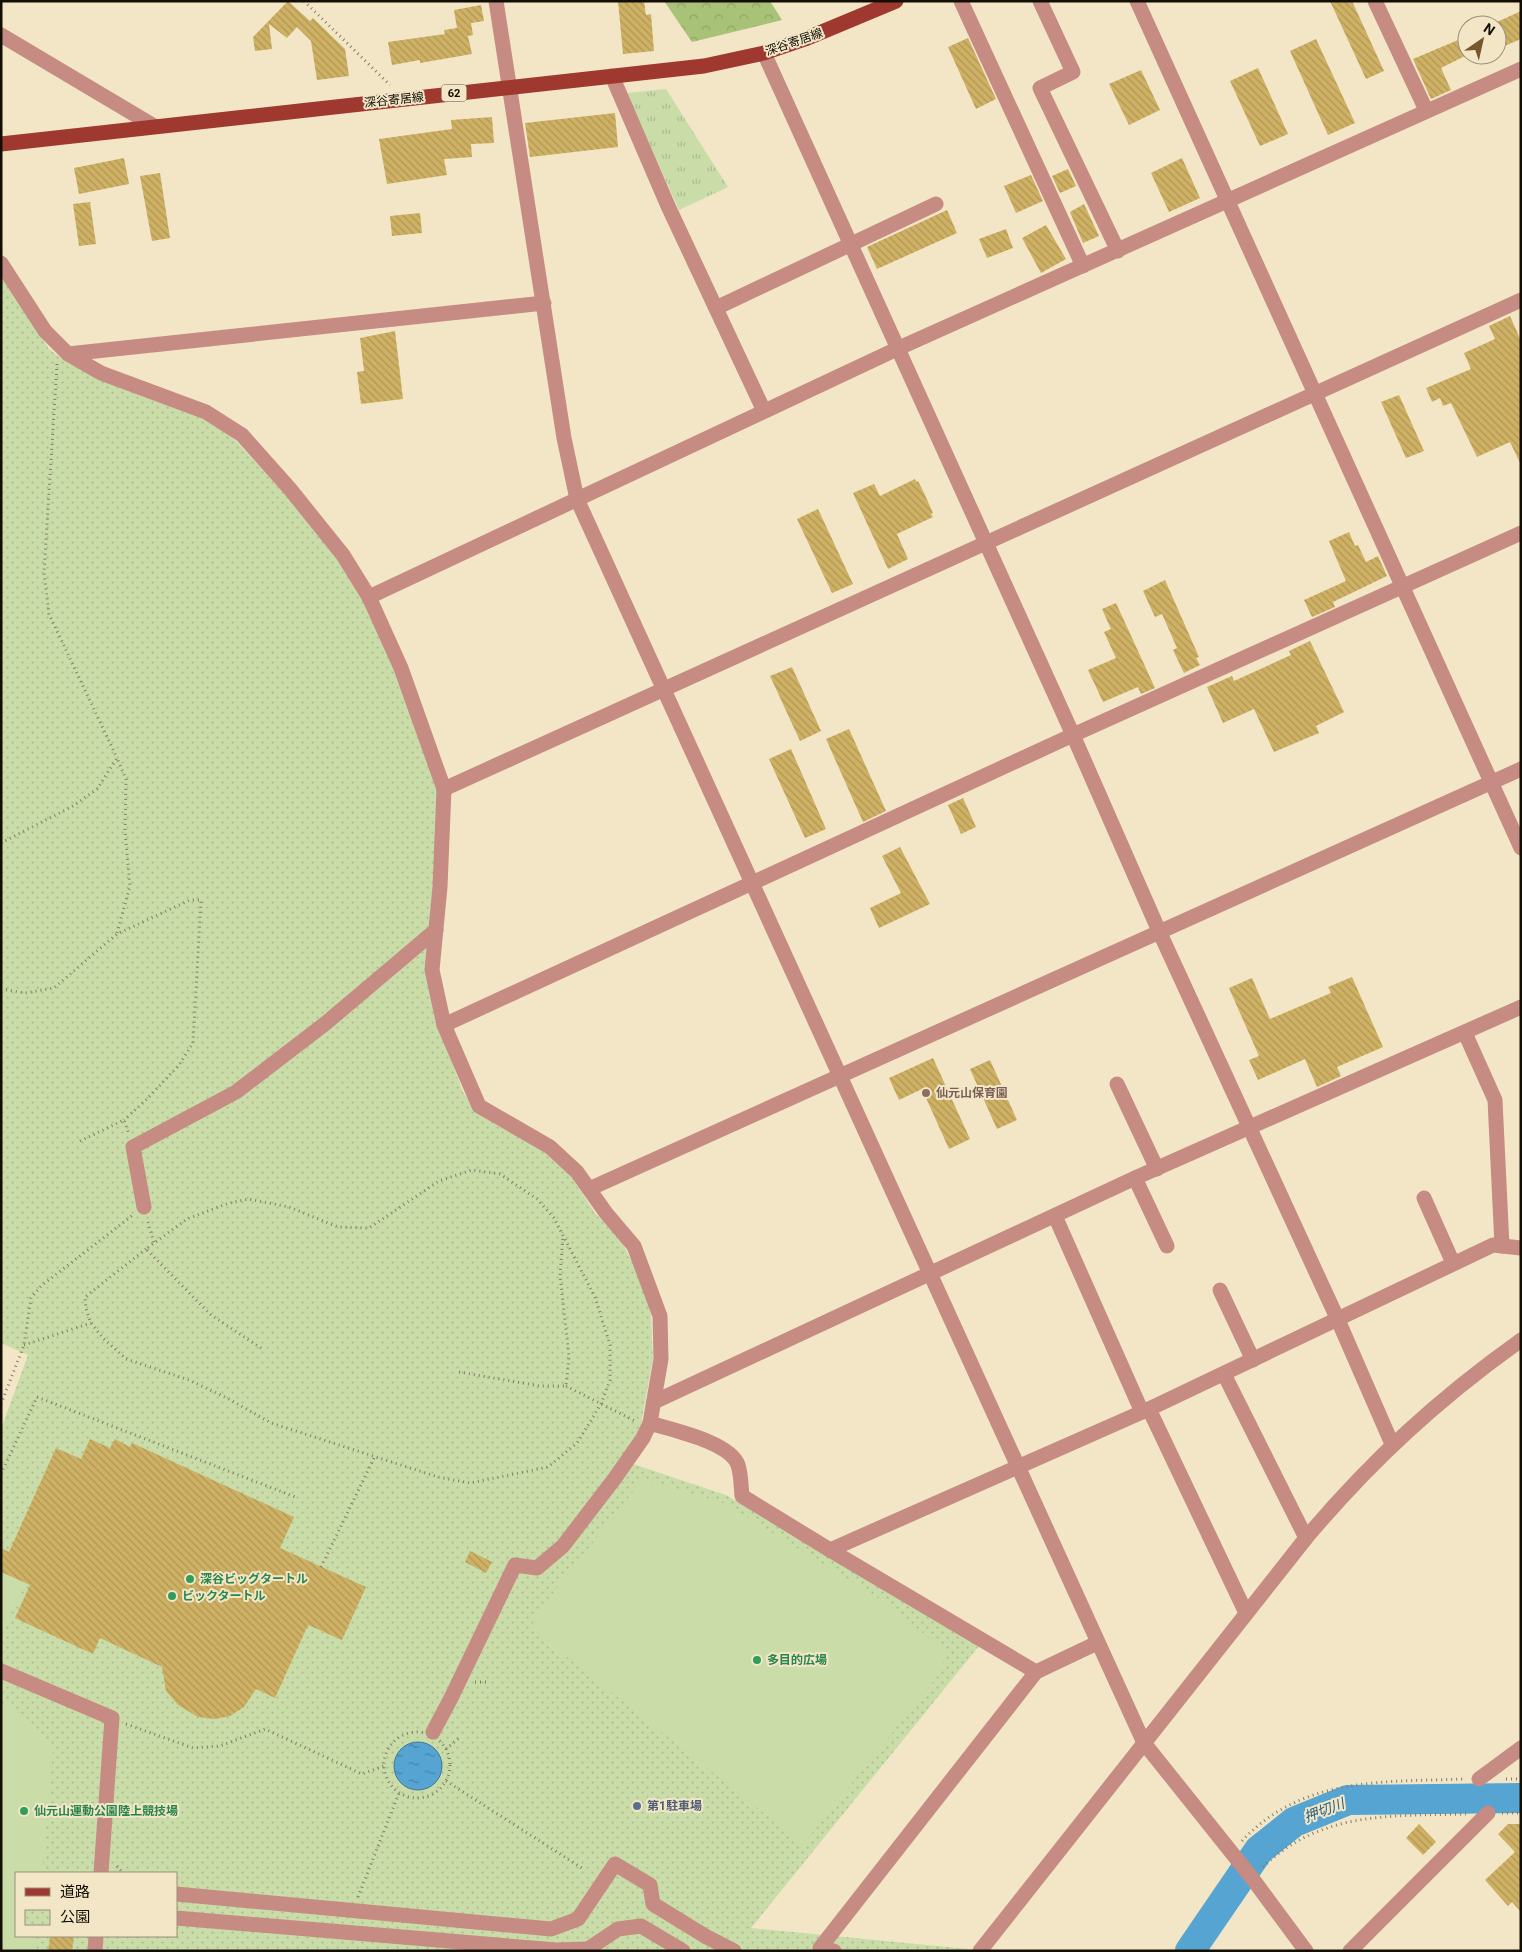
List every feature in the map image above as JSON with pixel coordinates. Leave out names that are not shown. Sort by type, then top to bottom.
[{"type":"main road","name":"深谷寄居線","points":[[1,144],[704,66],[764,53],[822,33],[896,1]]},
{"type":"street","points":[[496,1],[564,438],[577,499],[750,883],[841,1076],[1016,1467],[1144,1743],[1252,1878],[1306,1951]]},
{"type":"street","points":[[961,1],[1082,266]]},
{"type":"street","points":[[1040,1],[1072,72],[1040,88],[1118,251]]},
{"type":"street","points":[[1137,1],[1521,848]]},
{"type":"street","points":[[1375,1],[1426,110]]},
{"type":"street","points":[[1,35],[154,126]]},
{"type":"street","points":[[764,53],[1074,735],[1159,931],[1250,1126],[1392,1444]]},
{"type":"street","points":[[369,597],[899,348],[1521,69]]},
{"type":"street","points":[[612,76],[668,206],[764,411]]},
{"type":"street","points":[[716,308],[936,204]]},
{"type":"street","points":[[1,263],[45,331],[63,350],[101,373],[206,412],[242,436],[290,489],[343,555],[369,597],[401,668],[444,789],[432,970],[444,1025],[479,1106],[550,1147],[577,1172],[606,1213],[634,1246],[660,1316],[660,1359],[649,1426],[615,1478],[563,1546],[537,1568],[515,1565],[451,1698],[432,1732]]},
{"type":"street","points":[[444,789],[1521,300]]},
{"type":"street","points":[[63,350],[544,303]]},
{"type":"street","points":[[444,1025],[1074,735],[1521,534]]},
{"type":"street","points":[[589,1189],[1521,769]]},
{"type":"street","points":[[144,1207],[133,1147],[236,1092],[326,1022],[436,930]]},
{"type":"street","points":[[654,1402],[1135,1178],[1521,1007]]},
{"type":"street","points":[[1465,1033],[1496,1100],[1502,1246]]},
{"type":"street","points":[[1117,1084],[1157,1169]]},
{"type":"street","points":[[1135,1178],[1167,1246]]},
{"type":"street","points":[[1424,1198],[1453,1263]]},
{"type":"street","points":[[1055,1216],[1145,1410],[1246,1613]]},
{"type":"street","points":[[830,1550],[1224,1374],[1493,1245],[1521,1248]]},
{"type":"street","points":[[1220,1290],[1253,1360]]},
{"type":"street","points":[[980,1951],[1246,1613],[1350,1485],[1392,1444],[1442,1400],[1521,1340]]},
{"type":"street","points":[[1224,1374],[1306,1538]]},
{"type":"street","points":[[649,1426],[707,1442],[729,1451],[738,1464],[742,1496],[1036,1672]]},
{"type":"street","points":[[834,1951],[820,1948],[1036,1672],[1097,1643]]},
{"type":"street","points":[[1,1671],[112,1718],[100,1872]]},
{"type":"street","points":[[1479,1779],[1521,1748]]},
{"type":"street","points":[[1350,1951],[1488,1813]]},
{"type":"street","points":[[178,1894],[552,1930],[578,1918],[615,1864],[650,1885],[653,1904],[734,1951]]},
{"type":"street","points":[[178,1918],[556,1950],[588,1949],[618,1929],[641,1926],[683,1951]]},
{"type":"street","points":[[95,1951],[96,1937]]},
{"type":"path","points":[[304,1],[404,99]]},
{"type":"path","points":[[63,350],[44,572],[49,614],[126,779],[125,831],[130,886],[117,934]]},
{"type":"path","points":[[1,843],[73,806],[97,789],[117,758]]},
{"type":"path","points":[[1,989],[25,993],[54,988],[117,934],[190,900],[201,900],[193,1043],[179,1065],[124,1120],[80,1141]]},
{"type":"path","points":[[124,1120],[133,1147]]},
{"type":"path","points":[[472,1170],[500,1174],[537,1199],[554,1218],[563,1234],[595,1296],[610,1345],[610,1380],[601,1404],[577,1443],[548,1467],[470,1483],[438,1477],[374,1458],[271,1424],[227,1398],[189,1380],[126,1359],[103,1338],[91,1323],[86,1309],[85,1297],[154,1243],[187,1218],[230,1202],[249,1199],[289,1207],[338,1227],[369,1228],[439,1181],[472,1170]]},
{"type":"path","points":[[1,1404],[24,1345],[31,1298],[41,1286],[144,1207],[154,1243]]},
{"type":"path","points":[[563,1234],[560,1275],[569,1358],[566,1386]]},
{"type":"path","points":[[146,1249],[211,1315],[264,1350]]},
{"type":"path","points":[[24,1345],[91,1323]]},
{"type":"path","points":[[459,1372],[540,1386],[566,1386],[649,1426]]},
{"type":"path","points":[[1,1474],[37,1398],[298,1498]]},
{"type":"path","points":[[321,1567],[374,1458]]},
{"type":"path","points":[[112,1718],[193,1748],[220,1746],[265,1729],[362,1774],[384,1766]]},
{"type":"path","points":[[419,1732],[430,1735],[446,1749],[450,1770],[446,1781],[435,1792],[420,1798],[409,1797],[399,1793],[391,1786],[384,1766],[386,1755],[391,1745],[408,1734],[419,1732]]},
{"type":"path","points":[[446,1749],[458,1738]]},
{"type":"path","points":[[1232,1853],[1254,1829],[1291,1806],[1322,1791],[1364,1782],[1521,1779]]},
{"type":"path","points":[[446,1781],[585,1870]]},
{"type":"path","points":[[355,1905],[399,1793]]},
{"type":"path","points":[[1252,1878],[1280,1851],[1308,1835],[1343,1822],[1375,1816],[1521,1813]]},
{"type":"green space","points":[[664,1],[770,1],[782,20],[692,42]]},
{"type":"green space","points":[[666,89],[728,187],[679,210],[626,93]]},
{"type":"green space","points":[[1,274],[49,349],[65,361],[92,374],[210,420],[236,441],[294,503],[338,557],[365,600],[397,674],[440,795],[434,1013],[463,1092],[476,1111],[542,1150],[571,1176],[595,1213],[621,1240],[644,1285],[651,1315],[653,1358],[640,1430],[621,1460],[726,1495],[979,1646],[751,1928],[968,1949],[967,1951],[1,1951],[1,1429],[28,1355],[1,1343]]},
{"type":"green space","name":"多目的広場","points":[[643,1479],[724,1503],[880,1599],[944,1650],[943,1669],[803,1844],[534,1631],[535,1616]]},
{"type":"green space","points":[[1,1572],[26,1583],[1,1635]]},
{"type":"green space","name":"仙元山運動公園陸上競技場","points":[[1,1703],[10,1707],[53,1750],[42,1872],[15,1872],[15,1937],[36,1937],[35,1951],[1,1951]]},
{"type":"water","points":[[413,1742],[423,1742],[432,1746],[438,1752],[442,1766],[438,1780],[432,1786],[423,1790],[413,1790],[404,1786],[398,1780],[394,1771],[394,1761],[398,1752],[404,1746]]},
{"type":"building","points":[[288,1],[310,21],[313,18],[345,49],[349,76],[317,80],[311,41],[297,27],[287,38],[269,24],[272,49],[255,51],[253,37]]},
{"type":"building","points":[[618,1],[644,1],[646,15],[651,14],[654,51],[623,54]]},
{"type":"building","points":[[1330,1],[1352,1],[1384,71],[1366,79]]},
{"type":"building","points":[[481,5],[484,21],[471,23],[473,35],[468,36],[472,54],[420,63],[420,60],[392,65],[388,42],[445,34],[444,30],[457,28],[454,10]]},
{"type":"building","points":[[1521,11],[1521,39],[1507,45],[1507,17]]},
{"type":"building","points":[[968,38],[996,99],[976,109],[948,47]]},
{"type":"building","points":[[1316,39],[1355,123],[1328,135],[1290,51]]},
{"type":"building","points":[[1457,40],[1457,60],[1441,68],[1451,90],[1431,99],[1413,59]]},
{"type":"building","points":[[1258,68],[1288,134],[1260,146],[1230,81]]},
{"type":"building","points":[[1141,70],[1160,110],[1129,125],[1109,84]]},
{"type":"building","points":[[615,113],[618,147],[530,157],[525,123]]},
{"type":"building","points":[[492,117],[494,143],[471,144],[472,157],[444,159],[447,175],[387,184],[379,139],[452,129],[451,120]]},
{"type":"building","points":[[124,158],[129,184],[79,194],[74,168]]},
{"type":"building","points":[[1182,158],[1200,198],[1169,212],[1151,173]]},
{"type":"building","points":[[1068,169],[1076,186],[1060,193],[1052,176]]},
{"type":"building","points":[[160,173],[170,238],[152,241],[140,176]]},
{"type":"building","points":[[1031,175],[1043,201],[1016,213],[1004,186]]},
{"type":"building","points":[[90,202],[96,244],[79,246],[73,204]]},
{"type":"building","points":[[1084,204],[1099,236],[1083,243],[1070,212]]},
{"type":"building","points":[[947,210],[957,233],[877,269],[867,247]]},
{"type":"building","points":[[420,213],[422,233],[392,236],[390,216]]},
{"type":"building","points":[[1046,225],[1066,259],[1041,273],[1022,238]]},
{"type":"building","points":[[1006,229],[1013,248],[987,258],[979,239]]},
{"type":"building","points":[[1510,316],[1521,341],[1521,465],[1510,442],[1477,457],[1451,403],[1443,406],[1440,398],[1432,402],[1426,388],[1471,369],[1464,353],[1495,339],[1489,326]]},
{"type":"building","points":[[395,331],[403,399],[361,404],[357,372],[364,371],[360,338]]},
{"type":"building","points":[[1399,395],[1424,451],[1406,458],[1381,402]]},
{"type":"building","points":[[915,479],[925,495],[933,517],[897,534],[908,559],[888,569],[853,493],[874,484],[880,496]]},
{"type":"building","points":[[818,509],[853,584],[832,593],[797,519]]},
{"type":"building","points":[[1349,532],[1355,546],[1358,545],[1366,562],[1378,556],[1387,576],[1333,602],[1335,607],[1312,617],[1304,600],[1346,581],[1329,541]]},
{"type":"building","points":[[1165,580],[1199,657],[1196,658],[1200,665],[1184,673],[1173,650],[1177,648],[1162,614],[1155,617],[1143,591]]},
{"type":"building","points":[[1116,603],[1155,688],[1141,694],[1138,687],[1103,702],[1088,670],[1116,658],[1104,632],[1111,629],[1102,609]]},
{"type":"building","points":[[1310,641],[1344,712],[1316,726],[1319,733],[1274,752],[1254,709],[1223,723],[1207,687],[1232,676],[1234,681],[1291,655],[1289,651]]},
{"type":"building","points":[[792,667],[821,731],[800,741],[770,676]]},
{"type":"building","points":[[849,729],[886,811],[863,822],[826,739]]},
{"type":"building","points":[[791,749],[826,829],[805,838],[769,759]]},
{"type":"building","points":[[963,798],[976,827],[961,834],[948,805]]},
{"type":"building","points":[[900,847],[930,904],[879,928],[870,908],[901,893],[882,856]]},
{"type":"building","points":[[1352,977],[1383,1047],[1337,1067],[1341,1076],[1317,1087],[1305,1059],[1258,1080],[1249,1060],[1259,1056],[1229,988],[1252,978],[1270,1019],[1331,993],[1328,987]]},
{"type":"building","points":[[933,1058],[970,1139],[949,1149],[922,1089],[899,1100],[889,1078]]},
{"type":"building","points":[[990,1060],[1017,1120],[997,1129],[970,1069]]},
{"type":"building","name":"深谷ビッグタートル","points":[[90,1439],[110,1448],[115,1439],[130,1447],[132,1443],[294,1517],[280,1548],[366,1587],[342,1640],[308,1625],[275,1698],[256,1689],[244,1707],[230,1716],[215,1719],[198,1717],[178,1705],[166,1691],[162,1667],[100,1638],[93,1654],[15,1618],[30,1585],[1,1572],[1,1548],[9,1552],[56,1448],[81,1459]]},
{"type":"building","points":[[470,1551],[492,1562],[486,1573],[465,1562]]},
{"type":"building","points":[[1419,1824],[1436,1842],[1423,1855],[1406,1838]]},
{"type":"building","points":[[1508,1824],[1521,1824],[1521,1912],[1512,1902],[1508,1906],[1485,1880],[1515,1852],[1498,1834]]},
{"type":"building","points":[[50,1937],[74,1937],[72,1951],[48,1951]]},
{"type":"waterway","name":"押切川","points":[[1190,1951],[1259,1850],[1294,1822],[1348,1800],[1521,1798]]},
{"type":"place","name":"仙元山保育園","points":[[926,1093]]},
{"type":"place","name":"深谷ビッグタートル","points":[[190,1579]]},
{"type":"place","name":"ビックタートル","points":[[172,1596]]},
{"type":"place","name":"多目的広場","points":[[757,1660]]},
{"type":"place","name":"第1駐車場","points":[[637,1806]]},
{"type":"place","name":"仙元山運動公園陸上競技場","points":[[24,1811]]}]
